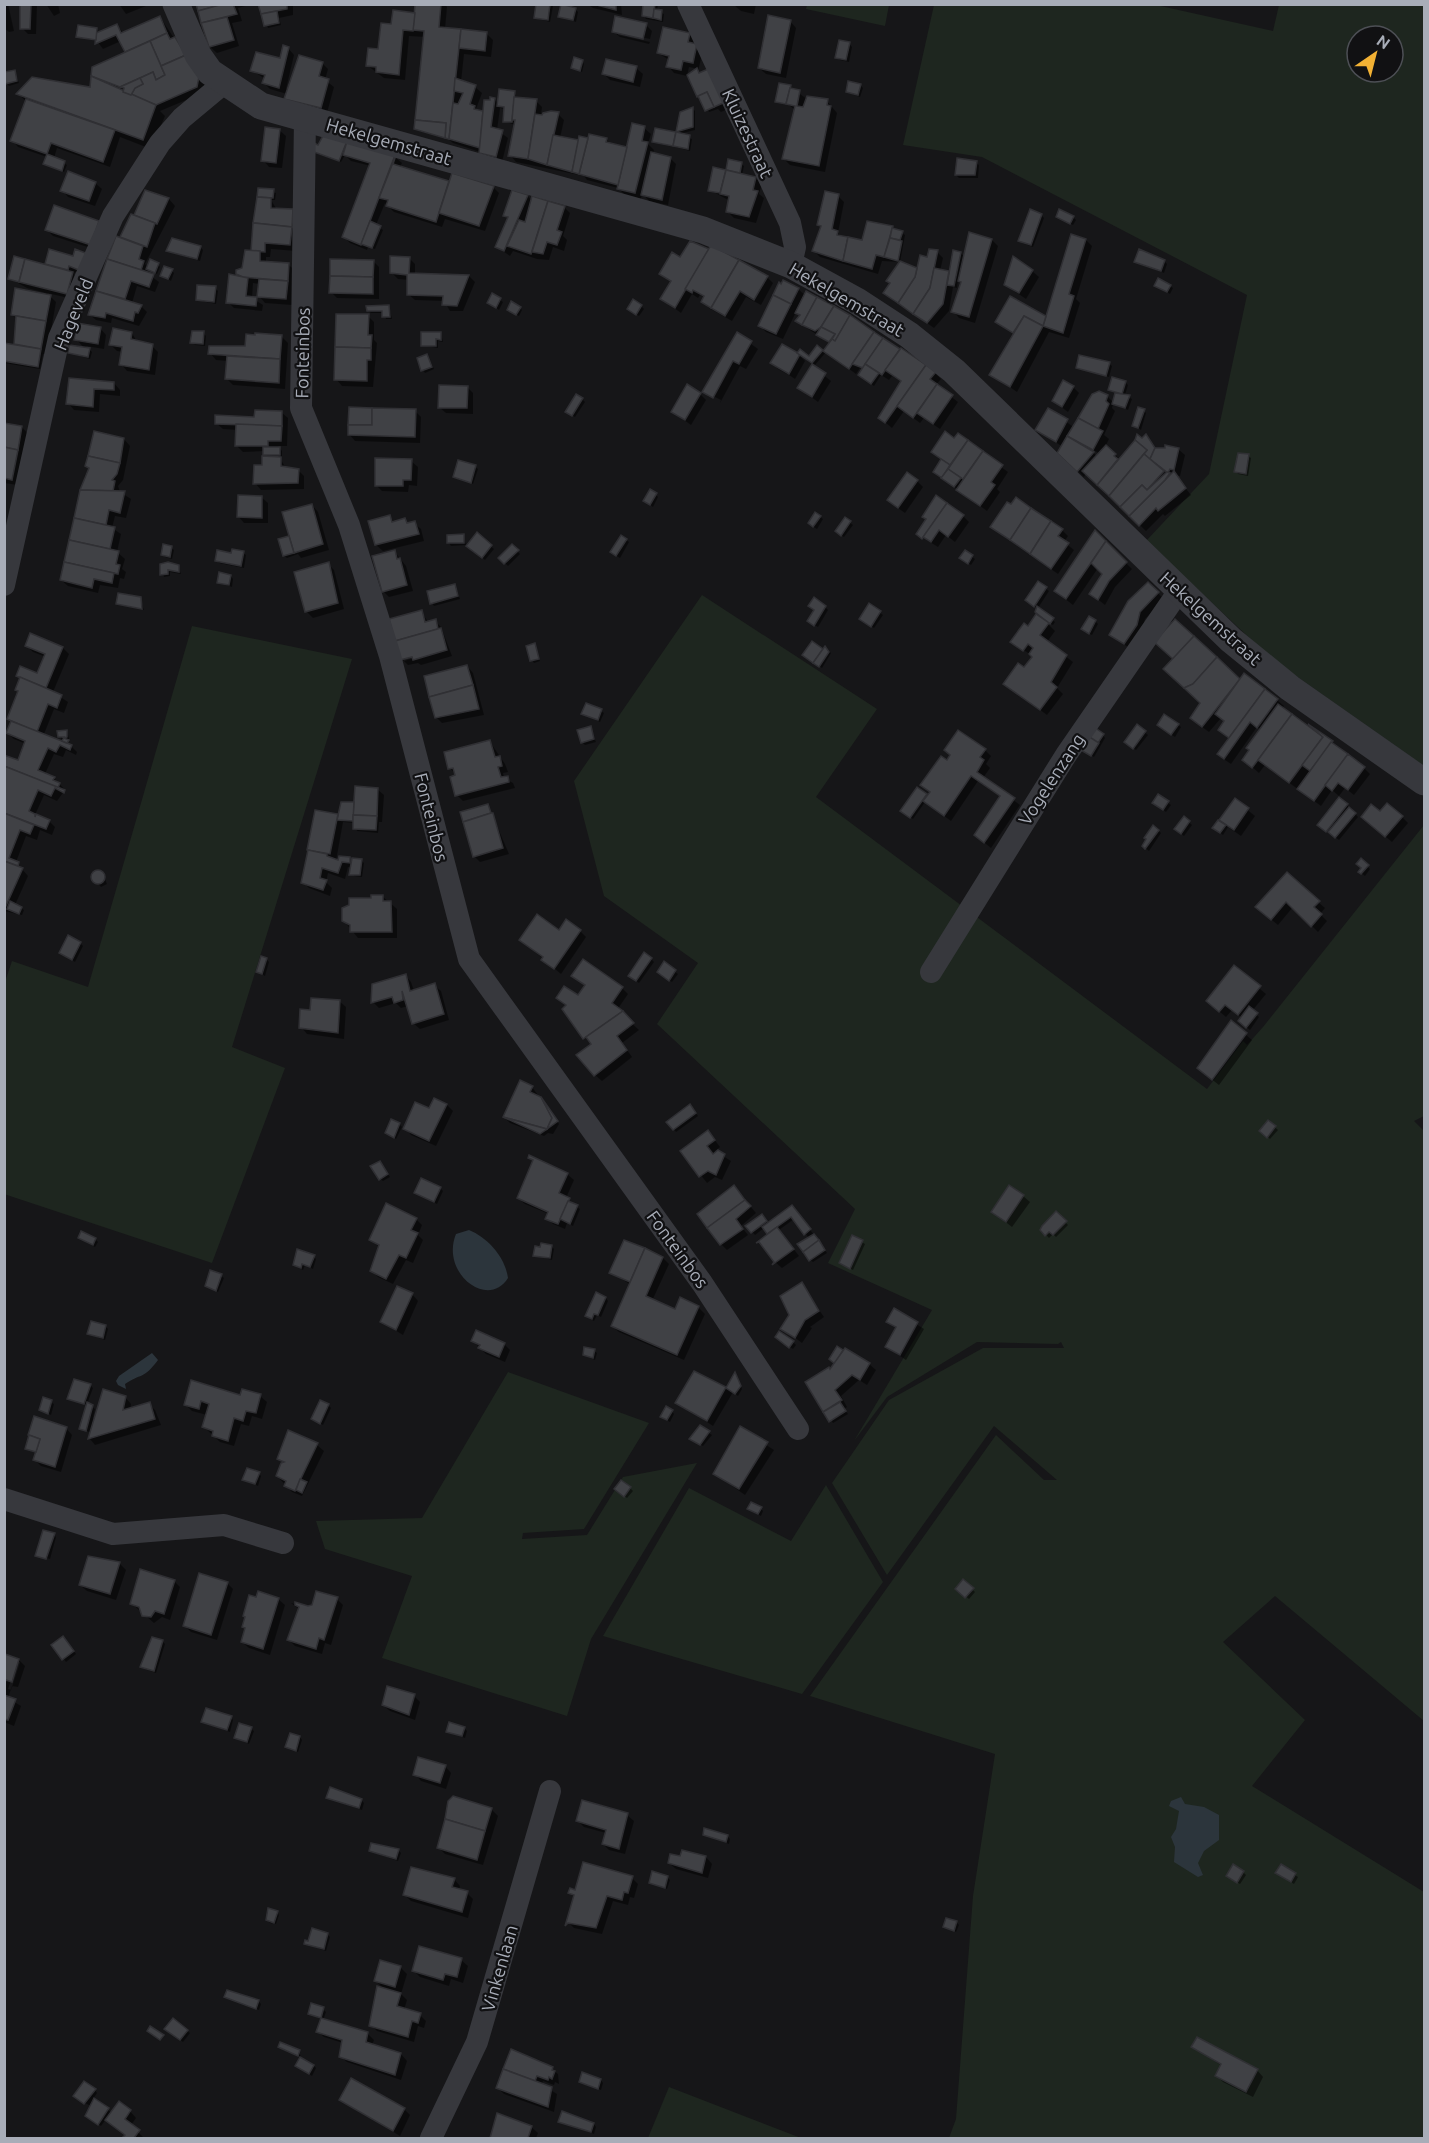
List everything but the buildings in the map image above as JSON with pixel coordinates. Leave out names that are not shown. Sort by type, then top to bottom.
[{"type":"street","name":"Hekelgemstraat","points":[[176,4],[198,54],[210,72],[261,106],[703,230],[792,265],[857,301],[909,335],[954,371],[1231,640],[1290,688],[1425,782]]},
{"type":"street","name":"Kluizestraat","points":[[688,4],[790,223],[795,247],[792,265]]},
{"type":"street","name":"Hageveld","points":[[4,585],[27,493],[59,338],[68,316],[113,216],[160,143],[182,118],[224,83]]},
{"type":"street","name":"Fonteinbos","points":[[305,118],[301,408],[349,525],[392,662],[469,959],[702,1283],[798,1429]]},
{"type":"street","name":"Vogelenzang","points":[[931,972],[1066,755],[1179,591]]},
{"type":"street","points":[[4,1499],[113,1534],[224,1525],[283,1542]]},
{"type":"street","name":"Vinkenlaan","points":[[431,2139],[477,2042],[549,1791]]},
{"type":"shaded area","points":[[807,4],[889,5],[885,26],[806,9]]},
{"type":"shaded area","points":[[934,5],[1156,5],[1273,31],[1279,5],[1424,5],[1424,766],[1272,659],[1146,541],[1209,474],[1247,295],[982,157],[903,145]]},
{"type":"shaded area","points":[[702,595],[877,709],[816,797],[1207,1089],[1243,1041],[1247,1045],[1263,1027],[1424,825],[1424,1116],[1414,1121],[1424,1131],[1424,1721],[1275,1596],[1223,1642],[1305,1720],[1252,1786],[1424,1892],[1424,2138],[949,2138],[956,2119],[973,1896],[995,1754],[810,1696],[996,1435],[1044,1480],[1057,1480],[994,1426],[887,1575],[832,1483],[889,1400],[983,1348],[1064,1348],[1061,1342],[1058,1344],[977,1342],[887,1397],[854,1441],[932,1310],[828,1263],[855,1209],[657,1024],[698,963],[604,896],[574,781]]},
{"type":"shaded area","points":[[192,626],[352,659],[232,1047],[285,1068],[212,1263],[4,1194],[5,982],[12,961],[88,987]]},
{"type":"shaded area","points":[[469,1230],[489,1243],[503,1263],[508,1278],[499,1287],[489,1290],[479,1288],[469,1283],[460,1273],[455,1262],[453,1248],[456,1234]]},
{"type":"shaded area","points":[[152,1353],[158,1360],[149,1371],[125,1384],[126,1389],[118,1385],[116,1381],[119,1376]]},
{"type":"shaded area","points":[[508,1372],[649,1423],[584,1529],[523,1533],[522,1539],[587,1535],[623,1477],[697,1463],[591,1639],[567,1716],[382,1658],[412,1576],[325,1549],[316,1521],[422,1518]]},
{"type":"shaded area","points":[[826,1485],[883,1582],[802,1694],[603,1636],[689,1488],[791,1541]]},
{"type":"shaded area","points":[[1181,1797],[1185,1804],[1204,1807],[1219,1815],[1219,1840],[1204,1851],[1198,1863],[1203,1875],[1198,1877],[1174,1862],[1175,1847],[1171,1837],[1176,1829],[1179,1811],[1169,1806],[1171,1801]]},
{"type":"shaded area","points":[[669,2087],[801,2138],[648,2138]]}]
